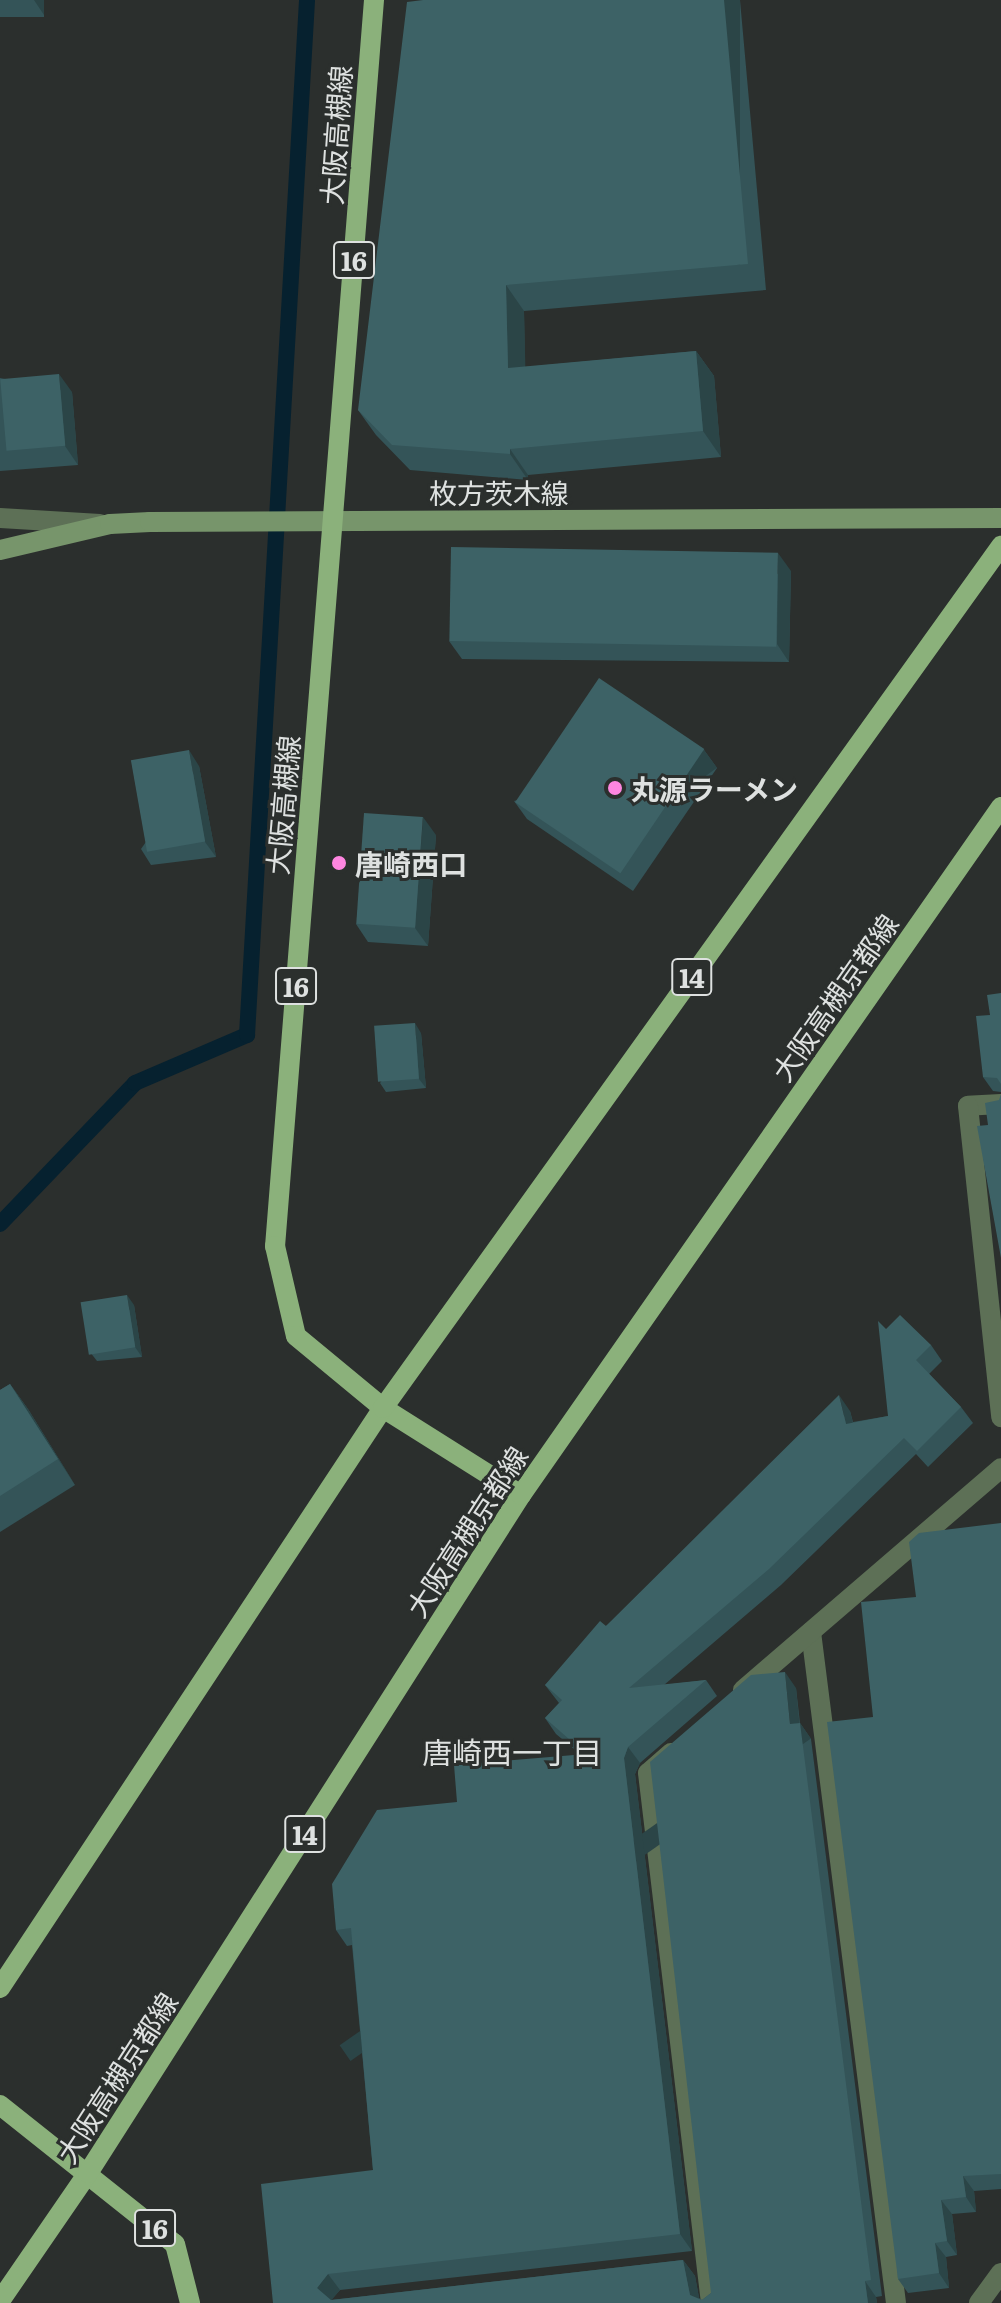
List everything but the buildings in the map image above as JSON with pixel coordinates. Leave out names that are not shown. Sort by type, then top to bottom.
[{"type":"main road","name":"大阪高槻線","points":[[374,0],[275,1246],[296,1336],[383,1408],[521,1495]]},
{"type":"main road","name":"枚方茨木線","points":[[0,550],[110,524],[1001,518]]},
{"type":"main road","name":"14","points":[[0,1988],[383,1408],[1001,546]]},
{"type":"main road","name":"大阪高槻京都線","points":[[0,2301],[88,2173],[521,1495],[1001,807]]},
{"type":"main road","name":"16","points":[[0,2105],[175,2244],[190,2303]]},
{"type":"street","points":[[0,518],[110,524]]},
{"type":"street","points":[[1001,1104],[968,1106],[1001,1417]]},
{"type":"street","points":[[729,1702],[1001,1468]]},
{"type":"street","points":[[811,1632],[896,2303]]},
{"type":"street","points":[[683,1742],[648,1773],[698,2262],[711,2303]]},
{"type":"street","points":[[979,2303],[1001,2273]]},
{"type":"waterway","points":[[0,1224],[135,1083],[247,1035],[307,0]]},
{"type":"place","name":"丸源ラーメン","points":[[615,788]]},
{"type":"place","name":"唐崎西口","points":[[339,863]]},
{"type":"district","name":"唐崎西一丁目","points":[[512,1751]]}]
